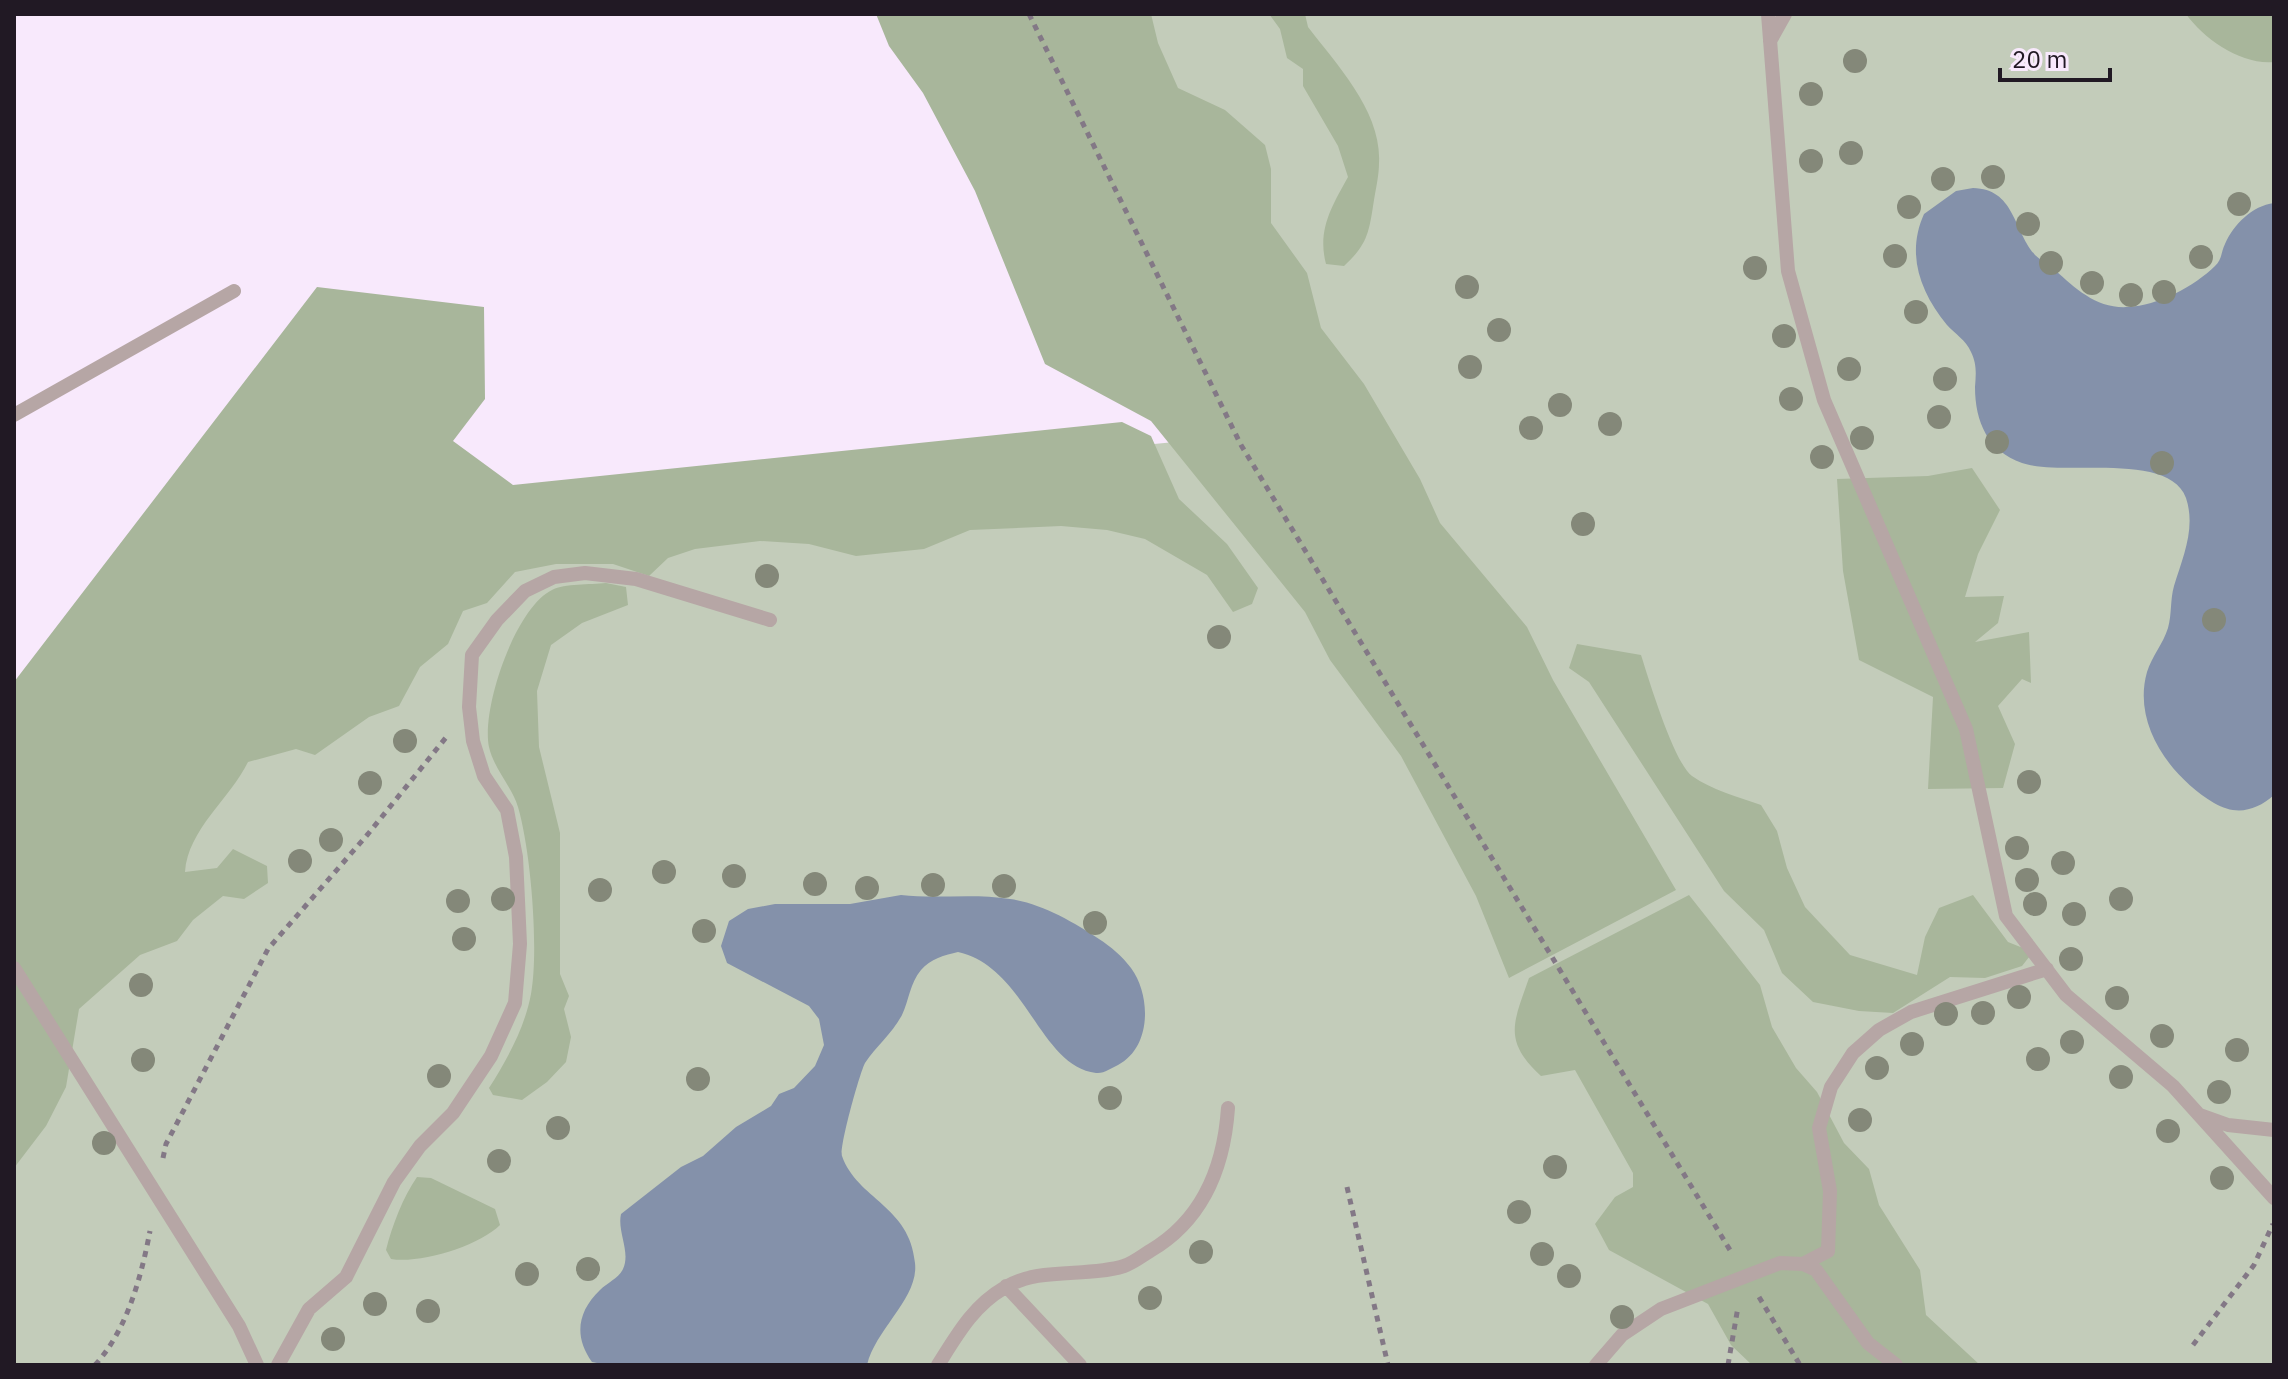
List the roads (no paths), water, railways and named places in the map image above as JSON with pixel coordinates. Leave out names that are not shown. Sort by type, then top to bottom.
[{"type":"lane","points":[[1768,14],[1788,271],[1824,400],[1966,729],[2006,916],[2066,995],[2173,1086],[2274,1198]]},
{"type":"lane","points":[[1770,41],[1785,14]]},
{"type":"lane","points":[[14,415],[234,291]]},
{"type":"lane","points":[[278,1365],[309,1309],[346,1277],[394,1182],[420,1146],[453,1113],[491,1056],[515,1003],[520,944],[516,857],[507,810],[484,776],[473,741],[469,707],[472,655],[497,620],[525,591],[554,577],[585,573],[636,579],[770,620]]},
{"type":"lane","points":[[14,968],[239,1326],[257,1365]]},
{"type":"lane","points":[[1803,1264],[1828,1251],[1830,1191],[1819,1128],[1831,1087],[1853,1053],[1879,1030],[1911,1012],[2047,969]]},
{"type":"lane","points":[[938,1365],[972,1312],[1006,1286],[1040,1276],[1124,1266],[1176,1233],[1203,1201],[1217,1173],[1228,1108]]},
{"type":"lane","points":[[2198,1114],[2228,1125],[2274,1130]]},
{"type":"lane","points":[[1596,1365],[1622,1335],[1661,1309],[1780,1263],[1803,1264],[1816,1270],[1868,1343],[1896,1365]]},
{"type":"lane","points":[[1006,1286],[1080,1365]]},
{"type":"water","points":[[1973,188],[1987,190],[2005,203],[2037,257],[2088,296],[2117,307],[2151,303],[2197,281],[2217,264],[2239,223],[2258,208],[2274,203],[2274,795],[2260,805],[2246,810],[2230,809],[2198,792],[2183,779],[2159,748],[2145,711],[2147,672],[2168,628],[2173,591],[2189,531],[2186,498],[2176,484],[2159,475],[2137,470],[2040,467],[2022,463],[2000,451],[1986,434],[1976,400],[1973,356],[1929,299],[1916,258],[1916,244],[1924,214],[1956,191]]},
{"type":"water","points":[[901,895],[983,896],[1021,901],[1056,914],[1108,945],[1131,968],[1142,992],[1145,1020],[1137,1046],[1129,1057],[1105,1072],[1096,1073],[1076,1066],[1045,1036],[1000,976],[981,961],[958,952],[933,960],[917,975],[898,1022],[865,1063],[842,1150],[849,1171],[904,1228],[915,1263],[914,1276],[904,1301],[879,1338],[867,1365],[607,1365],[592,1362],[582,1343],[581,1325],[592,1298],[623,1269],[626,1256],[621,1214],[681,1167],[703,1156],[736,1127],[771,1106],[779,1094],[794,1088],[815,1066],[824,1045],[819,1019],[809,1006],[727,963],[721,946],[729,921],[748,909],[775,904],[850,904]]}]
